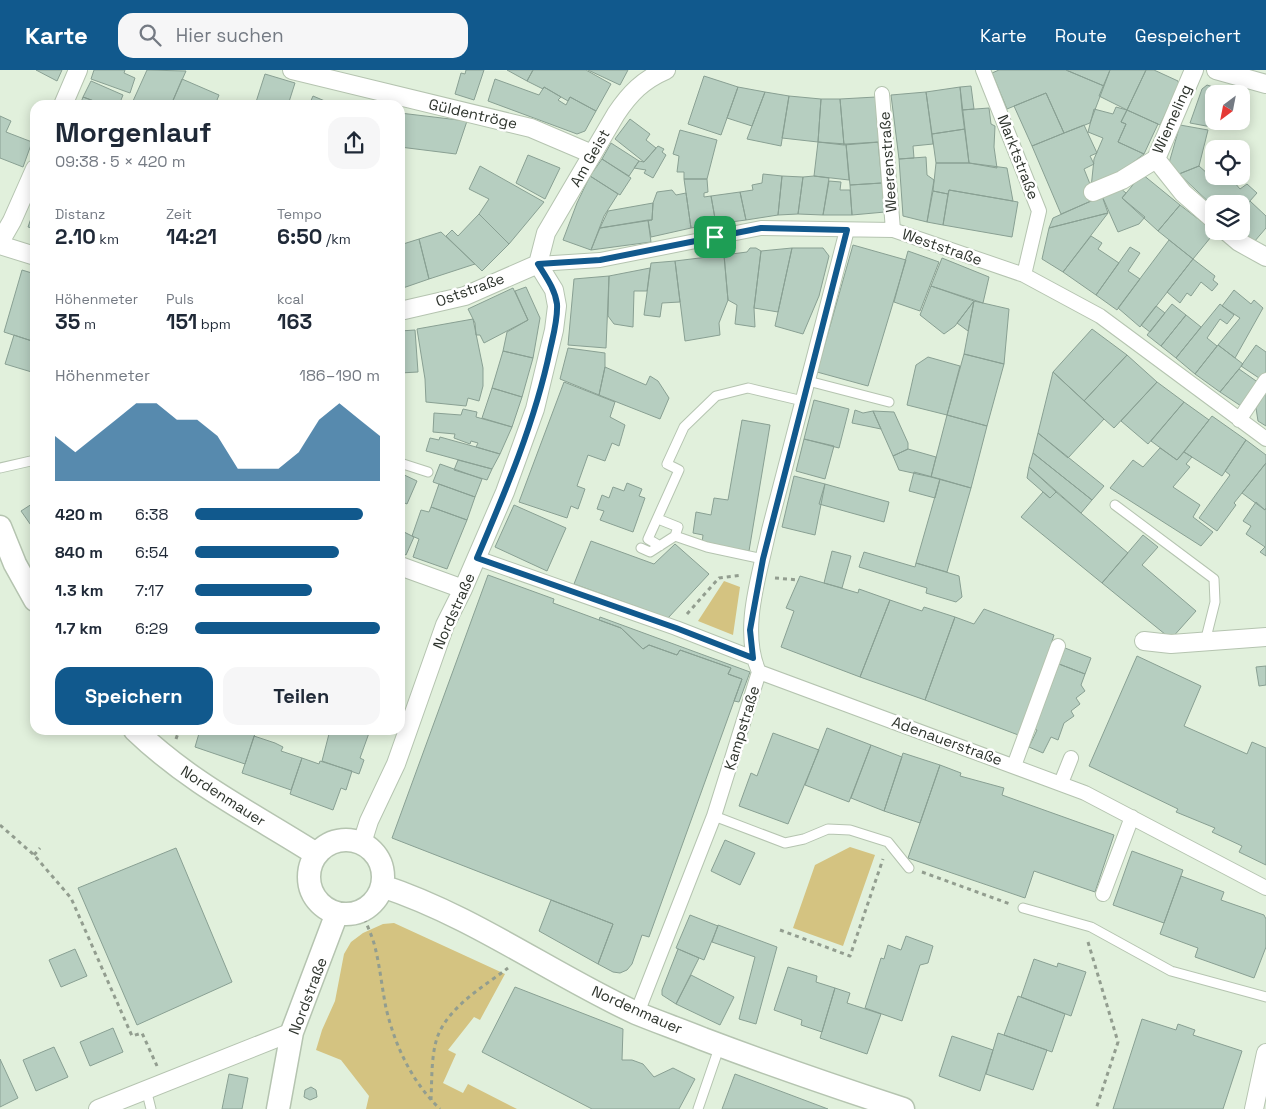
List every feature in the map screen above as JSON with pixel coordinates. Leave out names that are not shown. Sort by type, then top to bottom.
[{"type":"street","name":"Güldentröge","points":[[292,70],[532,128],[592,154]]},
{"type":"street","name":"Am Geist","points":[[538,264],[546,233],[628,96],[640,84],[666,70]]},
{"type":"street","name":"Marktstraße","points":[[983,70],[1039,212],[1024,275]]},
{"type":"street","name":"Wiemeling","points":[[1093,192],[1122,180],[1156,159],[1194,70]]},
{"type":"street","points":[[1216,70],[1266,84]]},
{"type":"street","points":[[65,100],[78,72]]},
{"type":"street","name":"Weerenstraße","points":[[882,94],[893,230]]},
{"type":"street","points":[[1156,159],[1183,193],[1205,212]]},
{"type":"street","points":[[30,181],[0,244],[30,254]]},
{"type":"street","name":"Weststraße","points":[[538,264],[600,260],[761,228],[893,230],[1024,275],[1100,316],[1266,439]]},
{"type":"street","name":"Kampstraße","points":[[637,1013],[714,816],[759,672],[753,658],[750,630],[763,559],[847,230]]},
{"type":"street","points":[[1237,240],[1266,257]]},
{"type":"street","name":"Oststraße","points":[[405,311],[465,296],[538,264]]},
{"type":"street","name":"Nordstraße","points":[[362,843],[369,820],[396,764],[445,625],[464,589],[505,492],[535,409],[554,330],[557,306],[554,290],[538,264]]},
{"type":"street","points":[[1239,420],[1266,380]]},
{"type":"street","points":[[0,527],[15,564],[30,591]]},
{"type":"street","points":[[477,558],[676,628],[753,658]]},
{"type":"street","points":[[405,568],[464,589]]},
{"type":"street","points":[[1144,641],[1171,644],[1266,637]]},
{"type":"street","points":[[1014,766],[1058,646]]},
{"type":"street","name":"Adenauerstraße","points":[[759,672],[1085,793],[1266,888]]},
{"type":"street","name":"Nordenmauer","points":[[142,735],[167,758],[211,791],[316,854]]},
{"type":"street","points":[[1061,783],[1070,758]]},
{"type":"street","points":[[1103,894],[1132,817]]},
{"type":"street","points":[[350,840],[362,843],[378,858],[384,877],[382,886],[374,901],[361,911],[349,914],[338,913],[326,908],[317,900],[311,890],[309,877],[311,865],[316,854],[326,846],[337,841],[350,840]]},
{"type":"street","name":"Nordenmauer","points":[[382,886],[420,899],[472,924],[579,984],[637,1013],[720,1045],[904,1109]]},
{"type":"street","name":"Nordstraße","points":[[278,1109],[292,1032],[338,913]]},
{"type":"street","points":[[98,1109],[292,1032]]},
{"type":"street","points":[[1254,1109],[1266,1052]]},
{"type":"lane","points":[[808,381],[889,402]]},
{"type":"lane","points":[[660,546],[648,539],[679,470],[667,464],[684,427],[716,396],[748,388],[803,400]]},
{"type":"lane","points":[[0,468],[30,461]]},
{"type":"lane","points":[[405,465],[428,472]]},
{"type":"lane","points":[[1115,505],[1214,579],[1215,602],[1205,642]]},
{"type":"lane","points":[[641,548],[650,552],[675,536],[678,527],[658,519]]},
{"type":"lane","points":[[675,536],[707,547],[763,559]]},
{"type":"lane","points":[[714,816],[785,843],[804,839],[828,829],[850,830],[888,842],[909,868]]},
{"type":"lane","points":[[1023,908],[1091,927],[1171,971],[1266,997]]},
{"type":"lane","points":[[698,1109],[720,1045]]},
{"type":"lane","points":[[146,1090],[151,1109]]},
{"type":"path","points":[[676,628],[719,578],[760,575],[798,580]]},
{"type":"path","points":[[0,825],[34,855],[71,898],[132,1036],[142,1032],[164,1082]]},
{"type":"path","points":[[780,930],[850,956],[888,842]]},
{"type":"path","points":[[34,855],[40,848]]},
{"type":"path","points":[[909,868],[1023,908]]},
{"type":"path","points":[[361,911],[375,946],[386,1008],[396,1042],[408,1068],[431,1100],[440,1109]]},
{"type":"path","points":[[1091,927],[1087,938],[1118,1042],[1096,1109]]},
{"type":"path","points":[[431,1100],[435,1048],[442,1027],[460,1006],[526,954]]},
{"type":"shaded area","points":[[724,581],[740,587],[733,635],[698,621]]},
{"type":"shaded area","points":[[850,847],[875,855],[843,946],[793,928],[815,865]]},
{"type":"shaded area","points":[[394,923],[505,974],[480,1020],[474,1017],[448,1050],[456,1054],[443,1083],[463,1093],[468,1084],[517,1109],[366,1109],[369,1096],[341,1060],[316,1050],[322,1030],[335,1001],[344,954],[351,942],[363,933],[383,924]]},
{"type":"building","points":[[36,70],[62,70],[57,81]]},
{"type":"building","points":[[94,70],[125,70],[124,73],[135,78],[130,93],[91,79]]},
{"type":"building","points":[[147,70],[186,71],[173,100],[133,100]]},
{"type":"building","points":[[466,70],[484,70],[474,100],[455,94],[461,73],[465,74]]},
{"type":"building","points":[[507,70],[533,70],[527,81]]},
{"type":"building","points":[[533,70],[586,70],[611,84],[596,111],[570,97],[568,101],[544,87],[543,89],[527,81]]},
{"type":"building","points":[[588,70],[628,70],[620,85]]},
{"type":"building","points":[[999,70],[1066,70],[1104,86],[1090,123],[1064,133],[1046,93],[1007,109],[992,73]]},
{"type":"building","points":[[1066,70],[1110,70],[1104,86]]},
{"type":"building","points":[[1110,70],[1146,70],[1127,110],[1099,96]]},
{"type":"building","points":[[1146,70],[1154,70],[1178,81],[1179,85],[1160,125],[1127,110]]},
{"type":"building","points":[[265,74],[295,83],[290,100],[257,100]]},
{"type":"building","points":[[704,76],[738,87],[721,135],[688,124]]},
{"type":"building","points":[[182,79],[219,95],[217,100],[173,100]]},
{"type":"building","points":[[495,79],[539,95],[544,87],[561,97],[558,100],[566,105],[570,97],[596,111],[585,131],[577,134],[488,101]]},
{"type":"building","points":[[91,81],[123,95],[121,100],[91,100],[83,97]]},
{"type":"building","points":[[971,86],[974,109],[962,110],[960,87]]},
{"type":"building","points":[[738,87],[765,92],[752,126],[727,118]]},
{"type":"building","points":[[960,87],[965,129],[932,134],[926,92]]},
{"type":"building","points":[[1205,87],[1205,126],[1190,123],[1202,89]]},
{"type":"building","points":[[765,92],[789,96],[781,146],[747,139]]},
{"type":"building","points":[[926,92],[933,144],[913,146],[914,158],[899,159],[891,95]]},
{"type":"building","points":[[1046,93],[1064,133],[1032,146],[1014,106]]},
{"type":"building","points":[[313,96],[322,100],[311,100]]},
{"type":"building","points":[[789,96],[821,99],[818,142],[782,138]]},
{"type":"building","points":[[876,97],[880,142],[844,145],[840,99]]},
{"type":"building","points":[[821,99],[840,99],[844,145],[818,142]]},
{"type":"building","points":[[1116,107],[1127,110],[1121,122],[1126,124],[1118,142],[1144,154],[1115,176],[1091,188],[1094,159],[1103,138],[1088,132],[1094,109],[1113,114]]},
{"type":"building","points":[[989,108],[991,124],[995,126],[994,147],[997,168],[969,163],[962,110]]},
{"type":"building","points":[[1127,110],[1158,124],[1144,154],[1118,142],[1126,124],[1121,122]]},
{"type":"building","points":[[405,114],[467,121],[456,154],[405,148]]},
{"type":"building","points":[[0,116],[11,121],[6,132],[30,141],[30,148],[23,167],[0,158]]},
{"type":"building","points":[[630,119],[650,134],[646,140],[656,148],[644,162],[615,139]]},
{"type":"building","points":[[1084,125],[1097,153],[1090,156],[1094,164],[1084,169],[1096,199],[1061,214],[1032,146]]},
{"type":"building","points":[[1180,125],[1208,130],[1199,166],[1179,174],[1169,163]]},
{"type":"building","points":[[965,129],[969,163],[936,163],[932,134]]},
{"type":"building","points":[[680,130],[717,140],[707,179],[684,179],[684,172],[677,172],[679,156],[673,154]]},
{"type":"building","points":[[818,142],[846,144],[849,180],[814,176]]},
{"type":"building","points":[[878,142],[882,183],[850,185],[846,144]]},
{"type":"building","points":[[611,143],[639,161],[629,176],[602,159]]},
{"type":"building","points":[[658,146],[664,149],[662,152],[666,155],[653,178],[644,173],[646,170],[634,168],[639,161],[644,162]]},
{"type":"building","points":[[528,155],[560,168],[545,199],[516,183]]},
{"type":"building","points":[[926,157],[927,175],[934,180],[927,222],[903,216],[899,159]]},
{"type":"building","points":[[602,159],[631,178],[620,195],[590,176]]},
{"type":"building","points":[[936,163],[969,163],[1007,168],[1013,201],[949,190],[948,194],[933,191]]},
{"type":"building","points":[[480,166],[544,202],[509,244],[479,214],[489,199],[469,189]]},
{"type":"building","points":[[1199,166],[1205,171],[1205,185],[1237,185],[1240,189],[1248,185],[1257,193],[1250,201],[1250,195],[1205,195],[1205,199],[1179,174]]},
{"type":"building","points":[[763,174],[782,176],[778,215],[746,220],[740,192],[753,190],[752,185],[762,183]]},
{"type":"building","points":[[1142,174],[1180,205],[1158,231],[1122,198]]},
{"type":"building","points":[[590,176],[618,194],[604,216],[591,250],[563,240]]},
{"type":"building","points":[[782,176],[803,177],[798,214],[778,215]]},
{"type":"building","points":[[803,177],[829,178],[823,215],[798,214]]},
{"type":"building","points":[[684,179],[707,179],[708,192],[704,193],[704,197],[711,196],[716,224],[691,228]]},
{"type":"building","points":[[829,181],[841,182],[840,190],[850,190],[852,215],[823,215]]},
{"type":"building","points":[[882,183],[885,212],[852,215],[850,185]]},
{"type":"building","points":[[1120,188],[1126,193],[1122,198],[1145,217],[1139,224],[1118,232],[1102,196]]},
{"type":"building","points":[[672,190],[676,195],[686,193],[691,228],[651,237],[648,220],[652,220],[653,203],[657,192]]},
{"type":"building","points":[[949,190],[1018,202],[1012,237],[943,225]]},
{"type":"building","points":[[933,191],[948,194],[943,225],[927,222]]},
{"type":"building","points":[[740,192],[746,220],[716,224],[711,196]]},
{"type":"building","points":[[1102,196],[1108,213],[1049,228],[1053,218]]},
{"type":"building","points":[[1250,201],[1266,216],[1266,228],[1254,242],[1250,239]]},
{"type":"building","points":[[653,203],[652,220],[600,228],[608,211]]},
{"type":"building","points":[[1180,205],[1205,224],[1205,240],[1208,240],[1193,259],[1158,231]]},
{"type":"building","points":[[1108,213],[1063,272],[1042,259],[1049,228]]},
{"type":"building","points":[[479,214],[509,244],[482,271],[446,236],[452,230],[458,236]]},
{"type":"building","points":[[648,220],[651,242],[591,250],[600,228]]},
{"type":"building","points":[[441,232],[475,264],[429,279],[419,239]]},
{"type":"building","points":[[1091,236],[1102,243],[1098,249],[1119,263],[1096,295],[1063,272]]},
{"type":"building","points":[[419,239],[429,279],[405,287],[405,243]]},
{"type":"building","points":[[1169,240],[1193,259],[1140,327],[1118,308]]},
{"type":"building","points":[[853,245],[906,260],[868,386],[817,372]]},
{"type":"building","points":[[1130,247],[1140,253],[1128,271],[1140,279],[1117,310],[1096,295]]},
{"type":"building","points":[[750,248],[756,248],[761,251],[754,308],[755,327],[735,324],[737,305],[728,300],[724,255],[747,252]]},
{"type":"building","points":[[792,248],[778,312],[754,308],[761,251]]},
{"type":"building","points":[[792,248],[823,248],[829,256],[819,296],[803,334],[775,326]]},
{"type":"building","points":[[908,251],[939,262],[920,311],[894,302]]},
{"type":"building","points":[[724,255],[728,300],[719,323],[720,335],[685,341],[675,261]]},
{"type":"building","points":[[942,258],[989,277],[983,303],[931,286]]},
{"type":"building","points":[[1193,259],[1215,276],[1213,280],[1218,284],[1212,291],[1201,282],[1191,296],[1187,293],[1180,303],[1167,292]]},
{"type":"building","points":[[675,261],[680,302],[662,303],[660,317],[644,315],[651,263]]},
{"type":"building","points":[[650,268],[647,291],[634,291],[633,327],[614,324],[608,316],[609,276]]},
{"type":"building","points":[[22,270],[30,272],[30,340],[4,332]]},
{"type":"building","points":[[609,276],[606,348],[568,345],[574,279]]},
{"type":"building","points":[[931,286],[974,301],[955,326],[944,334],[920,315]]},
{"type":"building","points":[[526,287],[540,318],[533,358],[503,351],[507,332],[528,320],[515,291]]},
{"type":"building","points":[[513,288],[528,320],[484,343],[480,335],[476,335],[475,323],[468,309]]},
{"type":"building","points":[[1234,290],[1251,304],[1254,300],[1263,308],[1235,358],[1218,345],[1240,318],[1222,306]]},
{"type":"building","points":[[974,301],[1009,309],[1004,364],[964,354]]},
{"type":"building","points":[[974,301],[968,331],[957,323]]},
{"type":"building","points":[[1172,304],[1186,315],[1161,346],[1147,335]]},
{"type":"building","points":[[1220,304],[1234,315],[1227,324],[1220,319],[1207,338],[1217,346],[1195,374],[1176,358]]},
{"type":"building","points":[[1156,306],[1165,313],[1150,332],[1141,325]]},
{"type":"building","points":[[1186,315],[1201,327],[1176,358],[1161,346]]},
{"type":"building","points":[[473,319],[483,368],[483,386],[479,401],[468,398],[466,406],[426,402],[425,379],[417,329]]},
{"type":"building","points":[[1092,329],[1127,355],[1084,401],[1053,372]]},
{"type":"building","points":[[415,330],[418,372],[405,373],[405,331]]},
{"type":"building","points":[[14,335],[30,340],[30,372],[5,364]]},
{"type":"building","points":[[1218,345],[1243,364],[1220,392],[1195,374]]},
{"type":"building","points":[[1256,345],[1266,352],[1266,374],[1262,380],[1241,366]]},
{"type":"building","points":[[568,348],[605,353],[605,367],[599,395],[560,379]]},
{"type":"building","points":[[503,351],[533,358],[522,397],[492,388]]},
{"type":"building","points":[[964,354],[1004,364],[987,426],[947,415]]},
{"type":"building","points":[[1127,355],[1157,382],[1114,428],[1084,401]]},
{"type":"building","points":[[928,357],[960,366],[947,415],[907,405],[916,365]]},
{"type":"building","points":[[605,367],[646,385],[650,376],[658,381],[669,398],[660,419],[599,395]]},
{"type":"building","points":[[1239,369],[1259,383],[1244,408],[1220,392]]},
{"type":"building","points":[[1053,372],[1104,419],[1068,458],[1038,433]]},
{"type":"building","points":[[564,382],[615,402],[610,417],[625,425],[619,446],[612,443],[605,461],[588,455],[577,486],[585,489],[578,509],[571,506],[567,518],[519,502]]},
{"type":"building","points":[[1157,382],[1184,402],[1148,444],[1121,421]]},
{"type":"building","points":[[492,388],[522,397],[512,427],[482,418]]},
{"type":"building","points":[[1266,392],[1266,426],[1258,421],[1256,408]]},
{"type":"building","points":[[814,400],[849,409],[839,448],[804,439]]},
{"type":"building","points":[[1184,402],[1209,420],[1177,460],[1151,441]]},
{"type":"building","points":[[463,409],[477,412],[476,417],[512,427],[500,454],[476,447],[478,443],[471,441],[470,444],[454,438],[455,434],[433,432],[434,413],[461,415]]},
{"type":"building","points":[[855,410],[863,413],[873,411],[881,429],[852,423]]},
{"type":"building","points":[[873,411],[894,412],[908,443],[908,449],[893,456]]},
{"type":"building","points":[[947,415],[987,426],[971,488],[931,477]]},
{"type":"building","points":[[1212,416],[1246,440],[1222,476],[1184,452]]},
{"type":"building","points":[[742,420],[770,425],[749,551],[702,543],[703,535],[693,533],[696,512],[711,515],[714,498],[728,500]]},
{"type":"building","points":[[1038,433],[1104,486],[1092,500],[1033,453]]},
{"type":"building","points":[[440,437],[500,454],[492,469],[426,451],[430,438],[439,440]]},
{"type":"building","points":[[804,439],[834,446],[825,479],[796,471]]},
{"type":"building","points":[[1246,440],[1266,455],[1266,463],[1234,503],[1236,505],[1217,531],[1199,518],[1230,475],[1225,471]]},
{"type":"building","points":[[1160,448],[1177,460],[1184,452],[1192,457],[1186,464],[1190,467],[1173,487],[1200,505],[1193,517],[1213,532],[1201,546],[1110,488],[1133,460],[1143,467]]},
{"type":"building","points":[[908,449],[936,457],[931,477],[899,470],[893,456]]},
{"type":"building","points":[[1033,453],[1092,500],[1081,513],[1029,467]]},
{"type":"building","points":[[458,460],[492,469],[487,480],[454,470]]},
{"type":"building","points":[[1266,463],[1266,508],[1265,510],[1242,493]]},
{"type":"building","points":[[440,464],[482,479],[475,497],[433,482]]},
{"type":"building","points":[[1029,467],[1056,492],[1050,498],[1027,478]]},
{"type":"building","points":[[914,472],[940,479],[935,498],[909,491]]},
{"type":"building","points":[[405,475],[417,481],[407,504],[405,503]]},
{"type":"building","points":[[794,476],[825,484],[815,535],[782,527]]},
{"type":"building","points":[[940,479],[971,488],[947,572],[916,563]]},
{"type":"building","points":[[627,483],[642,489],[639,496],[645,498],[633,532],[600,520],[604,511],[597,509],[602,495],[609,498],[613,487],[624,491]]},
{"type":"building","points":[[439,484],[475,497],[467,520],[431,507]]},
{"type":"building","points":[[825,484],[889,502],[884,522],[819,504]]},
{"type":"building","points":[[1043,492],[1050,498],[1056,492],[1128,553],[1102,583],[1021,517]]},
{"type":"building","points":[[1256,502],[1265,510],[1266,508],[1266,556],[1260,552],[1265,547],[1246,534],[1251,526],[1243,521]]},
{"type":"building","points":[[30,505],[30,524],[21,511]]},
{"type":"building","points":[[514,505],[566,528],[547,571],[495,547]]},
{"type":"building","points":[[431,507],[467,520],[447,569],[413,557],[419,539],[412,536],[421,510],[429,512]]},
{"type":"building","points":[[405,532],[414,537],[405,554]]},
{"type":"building","points":[[1143,535],[1158,547],[1142,565],[1196,611],[1171,639],[1102,583]]},
{"type":"building","points":[[591,541],[654,564],[675,544],[709,574],[668,618],[574,584]]},
{"type":"building","points":[[832,551],[851,556],[842,588],[824,583]]},
{"type":"building","points":[[864,552],[915,567],[916,563],[959,576],[962,597],[956,602],[926,593],[927,588],[859,567]]},
{"type":"building","points":[[488,575],[554,599],[553,603],[621,628],[643,649],[649,645],[677,655],[680,650],[731,668],[728,674],[742,679],[649,937],[642,935],[632,964],[627,970],[620,973],[613,972],[598,964],[613,924],[392,838]]},
{"type":"building","points":[[800,576],[858,593],[859,589],[890,600],[860,677],[781,647],[794,611],[786,608]]},
{"type":"building","points":[[890,600],[922,611],[924,607],[955,617],[925,700],[860,677]]},
{"type":"building","points":[[984,609],[1054,635],[1021,736],[925,700],[955,617],[974,624]]},
{"type":"building","points":[[600,617],[750,672],[739,702],[734,701],[742,679],[728,674],[731,668],[680,650],[677,655],[649,645],[643,649],[621,628],[599,620]]},
{"type":"building","points":[[1065,648],[1091,658],[1085,674],[1059,664]]},
{"type":"building","points":[[1137,656],[1201,686],[1184,726],[1247,754],[1252,742],[1266,748],[1266,865],[1239,852],[1242,846],[1212,832],[1215,828],[1176,812],[1178,809],[1089,766]]},
{"type":"building","points":[[1059,664],[1085,674],[1081,685],[1085,691],[1076,698],[1080,704],[1071,711],[1074,716],[1064,723],[1058,740],[1051,737],[1043,753],[1029,747],[1037,730],[1035,729]]},
{"type":"building","points":[[1266,666],[1266,685],[1259,686],[1256,667]]},
{"type":"building","points":[[827,728],[871,745],[849,802],[805,785]]},
{"type":"building","points":[[773,733],[819,750],[788,824],[739,806],[751,773],[757,776]]},
{"type":"building","points":[[199,735],[255,735],[245,764],[195,747]]},
{"type":"building","points":[[329,735],[368,735],[360,758],[364,760],[359,774],[322,761]]},
{"type":"building","points":[[254,736],[283,747],[281,751],[302,758],[291,790],[242,773]]},
{"type":"building","points":[[871,745],[902,757],[884,811],[851,798]]},
{"type":"building","points":[[903,753],[940,765],[920,823],[884,811]]},
{"type":"building","points":[[302,758],[319,764],[320,761],[352,771],[346,790],[341,788],[333,810],[290,794]]},
{"type":"building","points":[[940,765],[961,773],[960,776],[1004,788],[1002,795],[1114,835],[1095,892],[1034,871],[1025,898],[908,858]]},
{"type":"building","points":[[725,840],[755,853],[740,885],[711,871]]},
{"type":"building","points":[[176,848],[232,982],[137,1025],[78,888]]},
{"type":"building","points":[[1132,851],[1183,870],[1164,923],[1113,905]]},
{"type":"building","points":[[1181,876],[1224,892],[1221,900],[1264,915],[1266,919],[1266,947],[1254,978],[1195,957],[1198,948],[1160,934]]},
{"type":"building","points":[[551,900],[613,924],[598,964],[539,931]]},
{"type":"building","points":[[690,915],[718,926],[704,960],[676,948]]},
{"type":"building","points":[[718,925],[777,947],[756,1024],[739,1019],[755,957],[712,942]]},
{"type":"building","points":[[906,936],[933,946],[928,963],[920,965],[902,1021],[865,1008],[881,958],[884,959],[888,945],[901,950]]},
{"type":"building","points":[[75,949],[87,976],[61,987],[49,960]]},
{"type":"building","points":[[678,949],[699,958],[676,1004],[662,995],[662,990]]},
{"type":"building","points":[[1034,959],[1057,967],[1058,963],[1086,972],[1071,1016],[1021,997]]},
{"type":"building","points":[[788,967],[817,976],[816,982],[835,988],[822,1032],[801,1025],[802,1020],[774,1010]]},
{"type":"building","points":[[691,975],[734,997],[720,1025],[676,1004]]},
{"type":"building","points":[[515,987],[623,1029],[622,1060],[632,1060],[643,1064],[654,1077],[673,1068],[695,1079],[679,1109],[592,1109],[482,1052]]},
{"type":"building","points":[[835,988],[850,993],[847,1003],[881,1014],[867,1054],[820,1038]]},
{"type":"building","points":[[1018,996],[1065,1014],[1052,1052],[1004,1035]]},
{"type":"building","points":[[1142,1019],[1176,1030],[1178,1024],[1195,1030],[1193,1035],[1242,1051],[1223,1109],[1113,1109]]},
{"type":"building","points":[[113,1028],[123,1052],[90,1066],[80,1042]]},
{"type":"building","points":[[998,1033],[1047,1050],[1033,1090],[986,1074]]},
{"type":"building","points":[[952,1036],[993,1050],[980,1091],[939,1076]]},
{"type":"building","points":[[54,1047],[68,1077],[36,1091],[23,1060]]},
{"type":"building","points":[[0,1059],[18,1098],[0,1107]]},
{"type":"building","points":[[229,1074],[248,1078],[242,1109],[222,1109]]},
{"type":"building","points":[[735,1074],[828,1109],[722,1109]]},
{"type":"building","points":[[311,1087],[316,1090],[317,1097],[310,1100],[304,1097],[305,1090]]},
{"type":"route","points":[[761,228],[847,230],[769,530],[750,630],[753,658],[676,628],[477,558],[505,492],[535,409],[546,372],[557,306],[554,290],[538,264],[600,260],[715,237],[761,228]]}]
